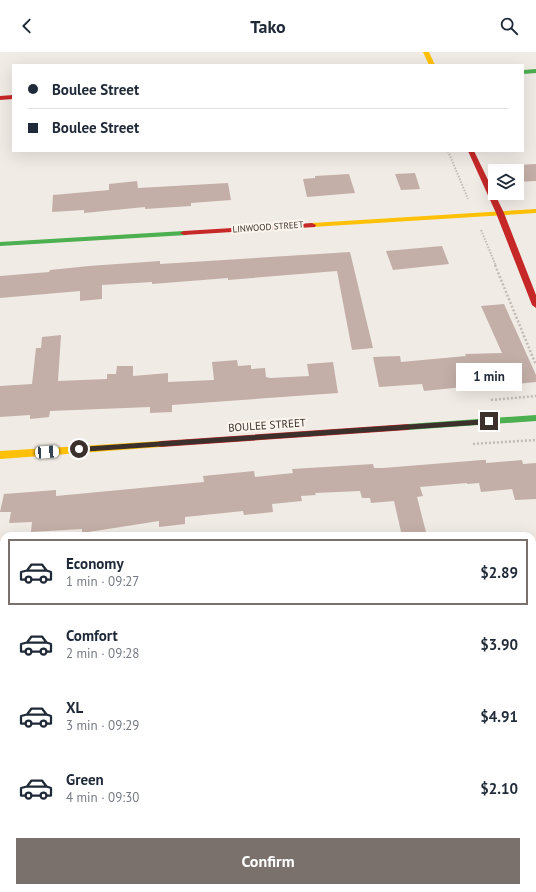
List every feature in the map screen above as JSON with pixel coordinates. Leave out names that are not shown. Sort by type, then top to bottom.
[{"type":"street","points":[[426,52],[432,64]]},
{"type":"street","points":[[524,72],[536,71]]},
{"type":"street","points":[[0,98],[12,97]]},
{"type":"street","points":[[471,152],[500,213],[536,305]]},
{"type":"street","name":"LINWOOD STREET","points":[[0,244],[536,211]]},
{"type":"street","name":"BOULEE STREET","points":[[0,455],[536,418]]},
{"type":"path","points":[[448,152],[470,204]]},
{"type":"path","points":[[481,229],[536,365]]},
{"type":"building","points":[[536,164],[536,181],[524,182],[524,165]]},
{"type":"building","points":[[415,173],[420,189],[401,190],[395,174]]},
{"type":"building","points":[[349,174],[355,193],[307,197],[303,179],[315,178],[315,176]]},
{"type":"building","points":[[137,181],[138,188],[228,183],[231,200],[191,203],[191,206],[145,209],[145,207],[84,213],[84,210],[52,212],[53,195],[109,190],[109,184]]},
{"type":"building","points":[[442,246],[449,264],[393,270],[386,251]]},
{"type":"building","points":[[350,252],[373,348],[352,350],[337,271],[228,280],[228,278],[152,284],[152,282],[102,285],[102,299],[80,301],[80,291],[0,298],[0,276],[49,272],[50,270],[89,266],[160,261],[160,264]]},
{"type":"building","points":[[504,304],[536,375],[536,382],[494,387],[474,388],[473,386],[424,391],[422,384],[379,387],[373,357],[400,356],[401,362],[466,356],[465,354],[502,353],[481,306]]},
{"type":"building","points":[[61,335],[58,381],[107,379],[107,374],[116,374],[117,366],[133,366],[133,376],[168,373],[168,382],[214,380],[212,362],[237,360],[238,366],[251,365],[251,369],[265,368],[266,377],[270,378],[309,376],[307,364],[333,362],[338,393],[172,405],[172,412],[150,413],[150,407],[50,411],[49,417],[30,419],[30,415],[0,417],[0,386],[32,384],[36,348],[41,348],[42,337]]},
{"type":"building","points":[[482,460],[486,460],[486,463],[522,460],[523,464],[536,463],[536,499],[515,500],[512,489],[481,492],[479,483],[420,487],[423,496],[417,497],[426,532],[401,532],[394,501],[371,503],[370,498],[362,498],[360,491],[315,493],[316,495],[301,496],[302,501],[272,504],[273,512],[244,515],[243,511],[185,517],[185,524],[159,527],[159,521],[88,532],[82,532],[82,529],[31,532],[32,522],[9,523],[11,512],[0,512],[4,494],[56,490],[56,496],[204,482],[203,476],[254,471],[255,477],[293,473],[292,469],[373,464],[374,468]]},
{"type":"traffic: fast","points":[[524,72],[536,71]]},
{"type":"traffic: fast","points":[[0,244],[184,233]]},
{"type":"traffic: fast","points":[[408,427],[536,418]]},
{"type":"traffic: slow","points":[[426,52],[432,64]]},
{"type":"traffic: slow","points":[[312,225],[536,211]]},
{"type":"traffic: slow","points":[[0,455],[161,444]]},
{"type":"traffic: jam","points":[[0,98],[12,97]]},
{"type":"traffic: jam","points":[[471,152],[500,213],[536,305]]},
{"type":"traffic: jam","points":[[184,233],[312,225]]},
{"type":"traffic: jam","points":[[161,444],[408,427]]},
{"type":"route","points":[[79,449],[489,421]]}]
